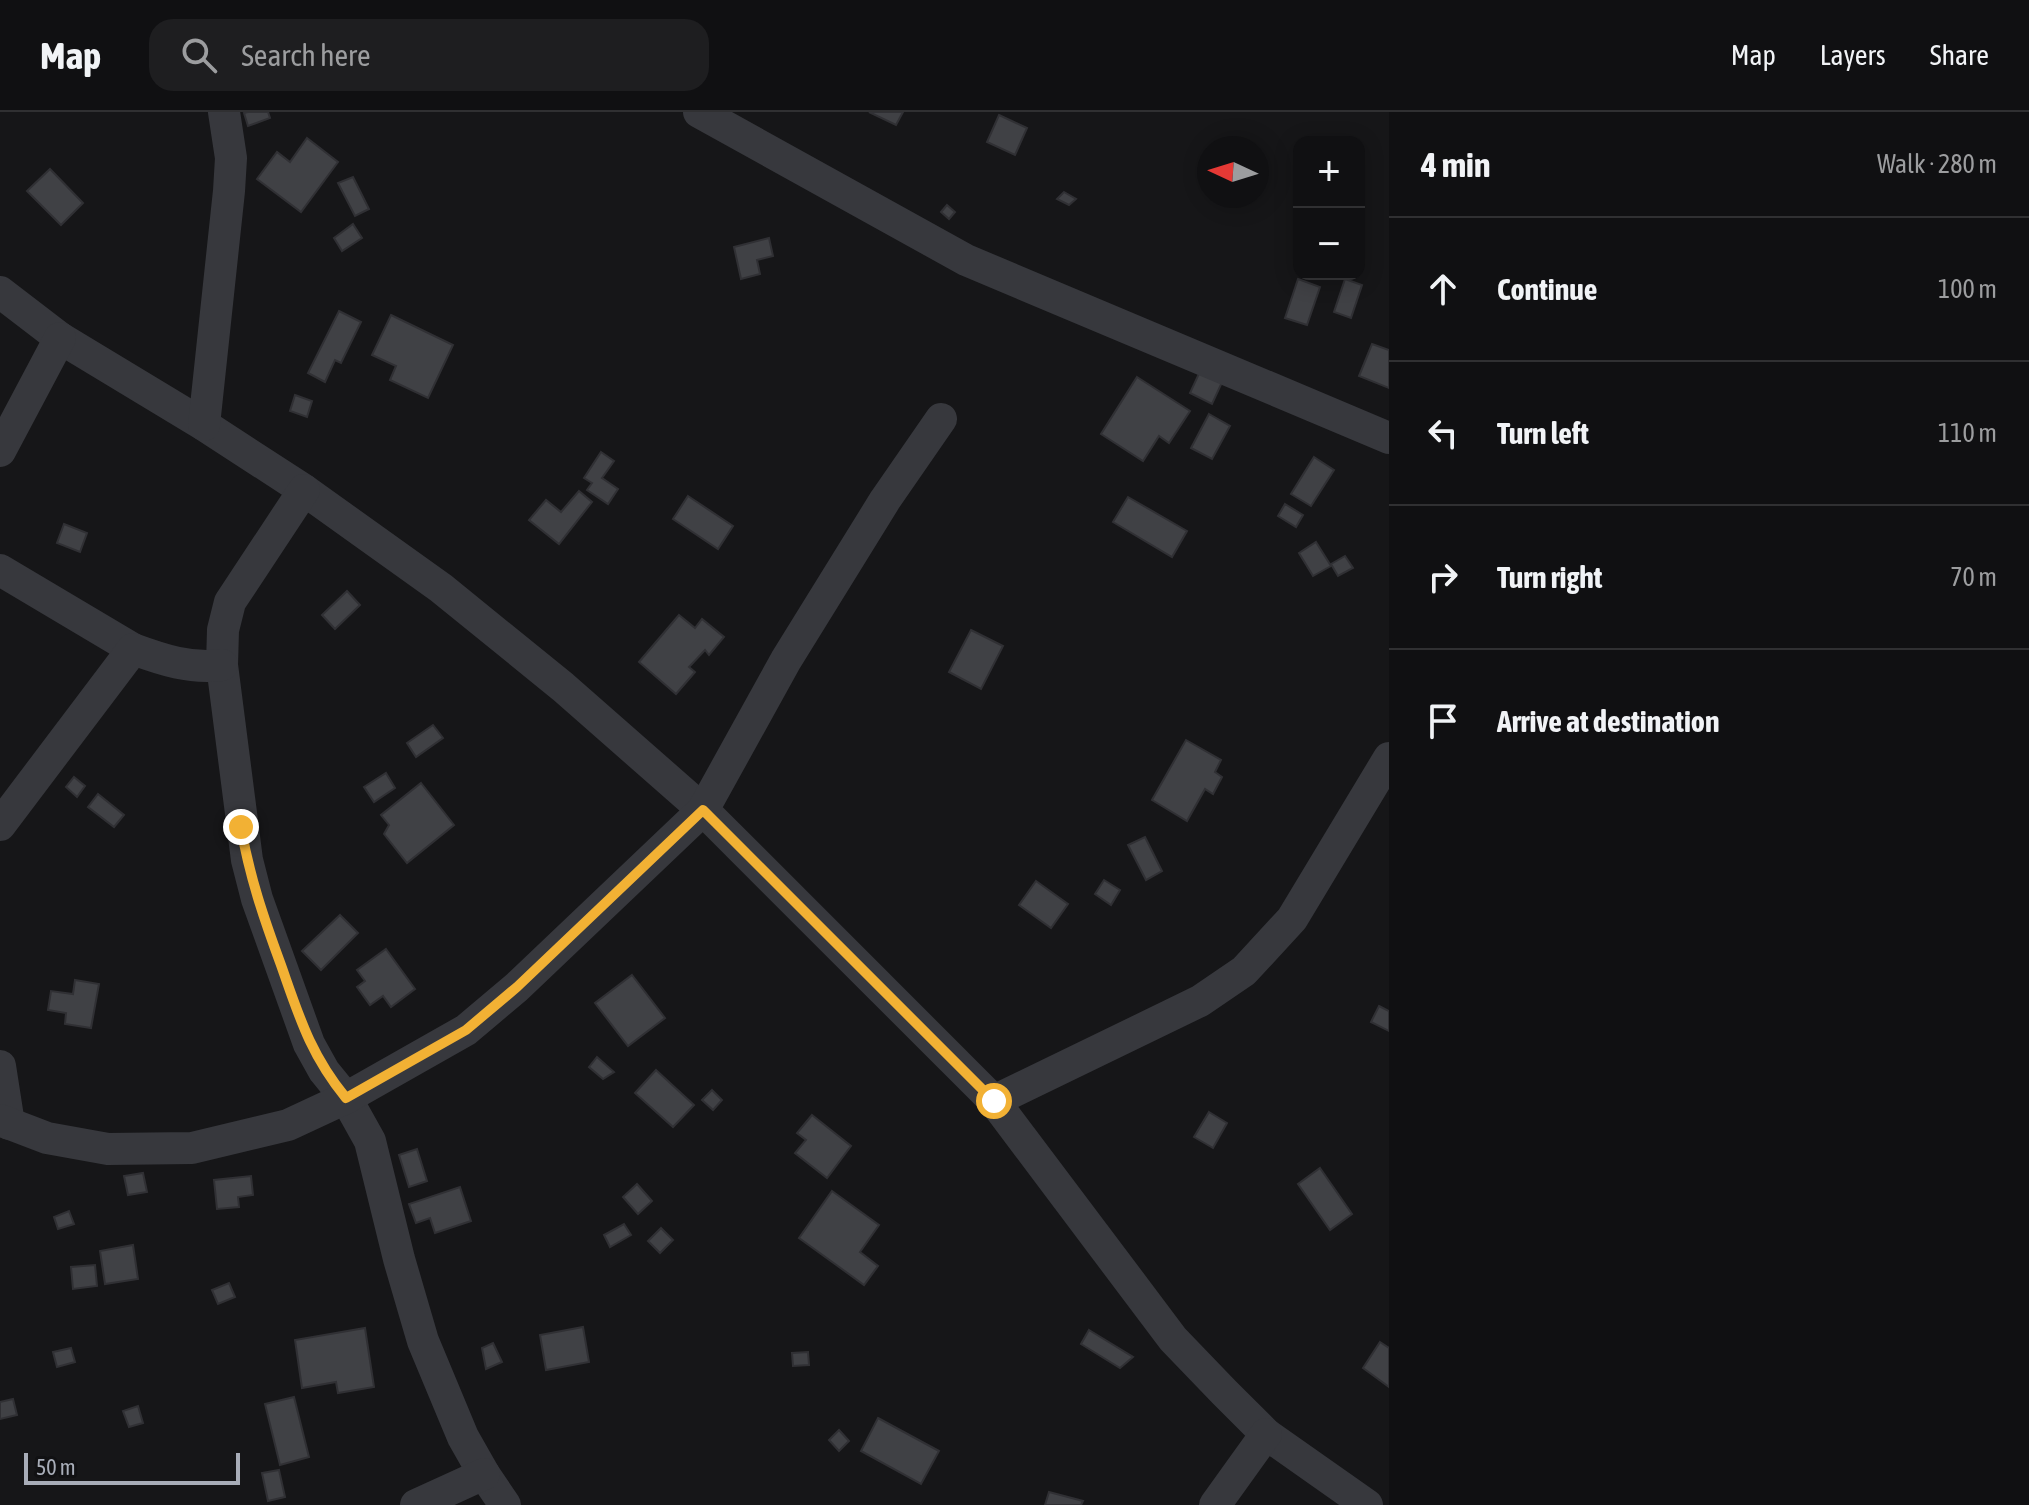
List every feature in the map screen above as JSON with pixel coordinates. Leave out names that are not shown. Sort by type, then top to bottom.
[{"type":"street","points":[[212,112],[231,158]]},
{"type":"street","points":[[204,425],[231,158],[224,112]]},
{"type":"street","points":[[702,113],[966,260],[1389,438]]},
{"type":"street","points":[[0,292],[60,338],[304,490],[441,588],[563,687],[703,810],[994,1101],[1173,1339],[1266,1434],[1367,1505]]},
{"type":"street","points":[[0,451],[60,338]]},
{"type":"street","points":[[0,1066],[4,1122],[47,1138],[108,1149],[192,1148],[288,1125],[346,1098],[466,1030],[517,987],[703,810],[786,660],[885,500],[941,419]]},
{"type":"street","points":[[304,490],[230,602],[223,630],[222,665],[241,827],[257,899],[309,1044],[324,1071],[346,1098],[370,1141],[423,1341],[463,1437],[505,1505]]},
{"type":"street","points":[[0,570],[133,649],[183,665],[222,665]]},
{"type":"street","points":[[0,825],[133,649]]},
{"type":"street","points":[[994,1101],[1200,1001],[1244,971],[1292,919],[1389,758]]},
{"type":"street","points":[[1215,1505],[1266,1434]]},
{"type":"street","points":[[416,1505],[484,1474]]},
{"type":"building","points":[[268,112],[270,118],[248,126],[244,113]]},
{"type":"building","points":[[869,112],[903,112],[896,125]]},
{"type":"building","points":[[999,115],[1027,128],[1015,155],[987,142]]},
{"type":"building","points":[[307,138],[338,162],[301,212],[257,179],[277,152],[290,162]]},
{"type":"building","points":[[50,169],[83,203],[61,225],[27,191]]},
{"type":"building","points":[[353,177],[369,209],[355,216],[338,183]]},
{"type":"building","points":[[1064,192],[1076,199],[1069,205],[1057,199]]},
{"type":"building","points":[[947,205],[955,212],[949,219],[941,212]]},
{"type":"building","points":[[353,224],[362,238],[342,251],[334,238]]},
{"type":"building","points":[[769,238],[773,256],[757,260],[760,274],[741,279],[734,247]]},
{"type":"building","points":[[1298,280],[1320,287],[1307,325],[1285,318]]},
{"type":"building","points":[[1345,280],[1362,285],[1351,318],[1334,312]]},
{"type":"building","points":[[339,311],[361,322],[341,363],[335,360],[325,382],[308,373]]},
{"type":"building","points":[[391,315],[453,345],[428,398],[390,380],[396,366],[372,355]]},
{"type":"building","points":[[1372,344],[1389,350],[1389,388],[1359,376]]},
{"type":"building","points":[[1202,367],[1224,378],[1212,404],[1190,393]]},
{"type":"building","points":[[1137,377],[1190,411],[1169,443],[1159,436],[1143,461],[1101,434]]},
{"type":"building","points":[[295,395],[312,401],[307,417],[290,411]]},
{"type":"building","points":[[1209,414],[1230,426],[1212,459],[1191,448]]},
{"type":"building","points":[[601,452],[614,461],[602,478],[618,489],[608,504],[587,490],[592,483],[584,478]]},
{"type":"building","points":[[1314,457],[1334,470],[1311,506],[1291,494]]},
{"type":"building","points":[[579,491],[592,502],[559,544],[529,520],[546,500],[561,512]]},
{"type":"building","points":[[688,496],[733,526],[718,549],[673,519]]},
{"type":"building","points":[[1128,497],[1187,531],[1172,557],[1113,522]]},
{"type":"building","points":[[1285,504],[1303,515],[1296,527],[1278,516]]},
{"type":"building","points":[[64,524],[87,533],[80,552],[57,543]]},
{"type":"building","points":[[1316,542],[1331,566],[1313,576],[1299,553]]},
{"type":"building","points":[[1345,556],[1353,568],[1338,576],[1331,564]]},
{"type":"building","points":[[347,591],[360,605],[335,629],[322,615]]},
{"type":"building","points":[[679,615],[695,628],[702,619],[724,637],[709,655],[705,650],[689,667],[695,672],[676,694],[639,662]]},
{"type":"building","points":[[971,630],[1003,646],[981,689],[949,672]]},
{"type":"building","points":[[433,725],[443,738],[416,757],[407,743]]},
{"type":"building","points":[[1186,740],[1221,760],[1215,772],[1222,777],[1213,794],[1205,789],[1187,821],[1152,800]]},
{"type":"building","points":[[386,773],[395,788],[374,802],[364,787]]},
{"type":"building","points":[[74,777],[85,786],[77,797],[66,787]]},
{"type":"building","points":[[421,783],[454,825],[407,863],[384,834],[389,825],[381,815]]},
{"type":"building","points":[[98,794],[124,815],[114,827],[88,807]]},
{"type":"building","points":[[1145,837],[1162,871],[1146,880],[1128,845]]},
{"type":"building","points":[[1104,880],[1120,890],[1111,905],[1095,894]]},
{"type":"building","points":[[1036,881],[1068,904],[1051,928],[1019,905]]},
{"type":"building","points":[[340,915],[358,933],[321,970],[302,951]]},
{"type":"building","points":[[386,949],[415,989],[391,1007],[383,996],[370,1005],[357,987],[365,981],[357,970]]},
{"type":"building","points":[[632,975],[665,1018],[628,1046],[595,1003]]},
{"type":"building","points":[[75,980],[99,984],[91,1028],[65,1024],[66,1013],[48,1010],[51,991],[73,994]]},
{"type":"building","points":[[1379,1006],[1389,1011],[1389,1031],[1371,1022]]},
{"type":"building","points":[[597,1057],[614,1072],[603,1079],[589,1067]]},
{"type":"building","points":[[656,1070],[694,1105],[673,1127],[635,1093]]},
{"type":"building","points":[[712,1090],[722,1100],[713,1110],[702,1100]]},
{"type":"building","points":[[1209,1112],[1227,1123],[1213,1148],[1194,1137]]},
{"type":"building","points":[[812,1115],[851,1146],[827,1178],[795,1153],[806,1140],[797,1133]]},
{"type":"building","points":[[417,1149],[427,1181],[409,1187],[399,1155]]},
{"type":"building","points":[[1320,1168],[1352,1214],[1330,1230],[1298,1184]]},
{"type":"building","points":[[143,1173],[147,1192],[128,1195],[124,1176]]},
{"type":"building","points":[[251,1176],[253,1195],[238,1197],[239,1207],[217,1209],[214,1180]]},
{"type":"building","points":[[637,1184],[652,1201],[638,1214],[623,1197]]},
{"type":"building","points":[[460,1187],[471,1221],[435,1233],[430,1218],[416,1223],[409,1204]]},
{"type":"building","points":[[832,1191],[879,1225],[860,1252],[878,1266],[864,1285],[799,1238]]},
{"type":"building","points":[[69,1211],[74,1224],[58,1229],[54,1217]]},
{"type":"building","points":[[624,1224],[631,1235],[610,1247],[604,1235]]},
{"type":"building","points":[[661,1228],[673,1240],[660,1253],[648,1241]]},
{"type":"building","points":[[133,1245],[138,1279],[105,1284],[100,1251]]},
{"type":"building","points":[[95,1265],[97,1286],[73,1289],[71,1267]]},
{"type":"building","points":[[229,1283],[235,1297],[218,1304],[212,1290]]},
{"type":"building","points":[[583,1327],[589,1362],[546,1370],[540,1335]]},
{"type":"building","points":[[365,1328],[374,1387],[338,1393],[336,1382],[302,1388],[295,1340]]},
{"type":"building","points":[[1089,1330],[1133,1357],[1120,1368],[1081,1344]]},
{"type":"building","points":[[1380,1342],[1389,1348],[1389,1387],[1363,1368]]},
{"type":"building","points":[[493,1343],[502,1362],[486,1369],[482,1348]]},
{"type":"building","points":[[71,1348],[75,1362],[57,1367],[53,1352]]},
{"type":"building","points":[[808,1352],[809,1365],[793,1366],[792,1353]]},
{"type":"building","points":[[294,1397],[309,1457],[280,1465],[265,1404]]},
{"type":"building","points":[[13,1399],[17,1415],[0,1419],[0,1402]]},
{"type":"building","points":[[138,1406],[143,1423],[129,1427],[123,1411]]},
{"type":"building","points":[[878,1418],[939,1451],[921,1484],[861,1451]]},
{"type":"building","points":[[839,1430],[849,1441],[839,1451],[829,1440]]},
{"type":"building","points":[[279,1470],[285,1497],[268,1501],[262,1473]]},
{"type":"building","points":[[1049,1492],[1083,1501],[1081,1505],[1045,1505]]},
{"type":"route","points":[[241,827],[257,899],[309,1044],[324,1071],[346,1098],[466,1030],[517,987],[703,810],[994,1101]]}]
